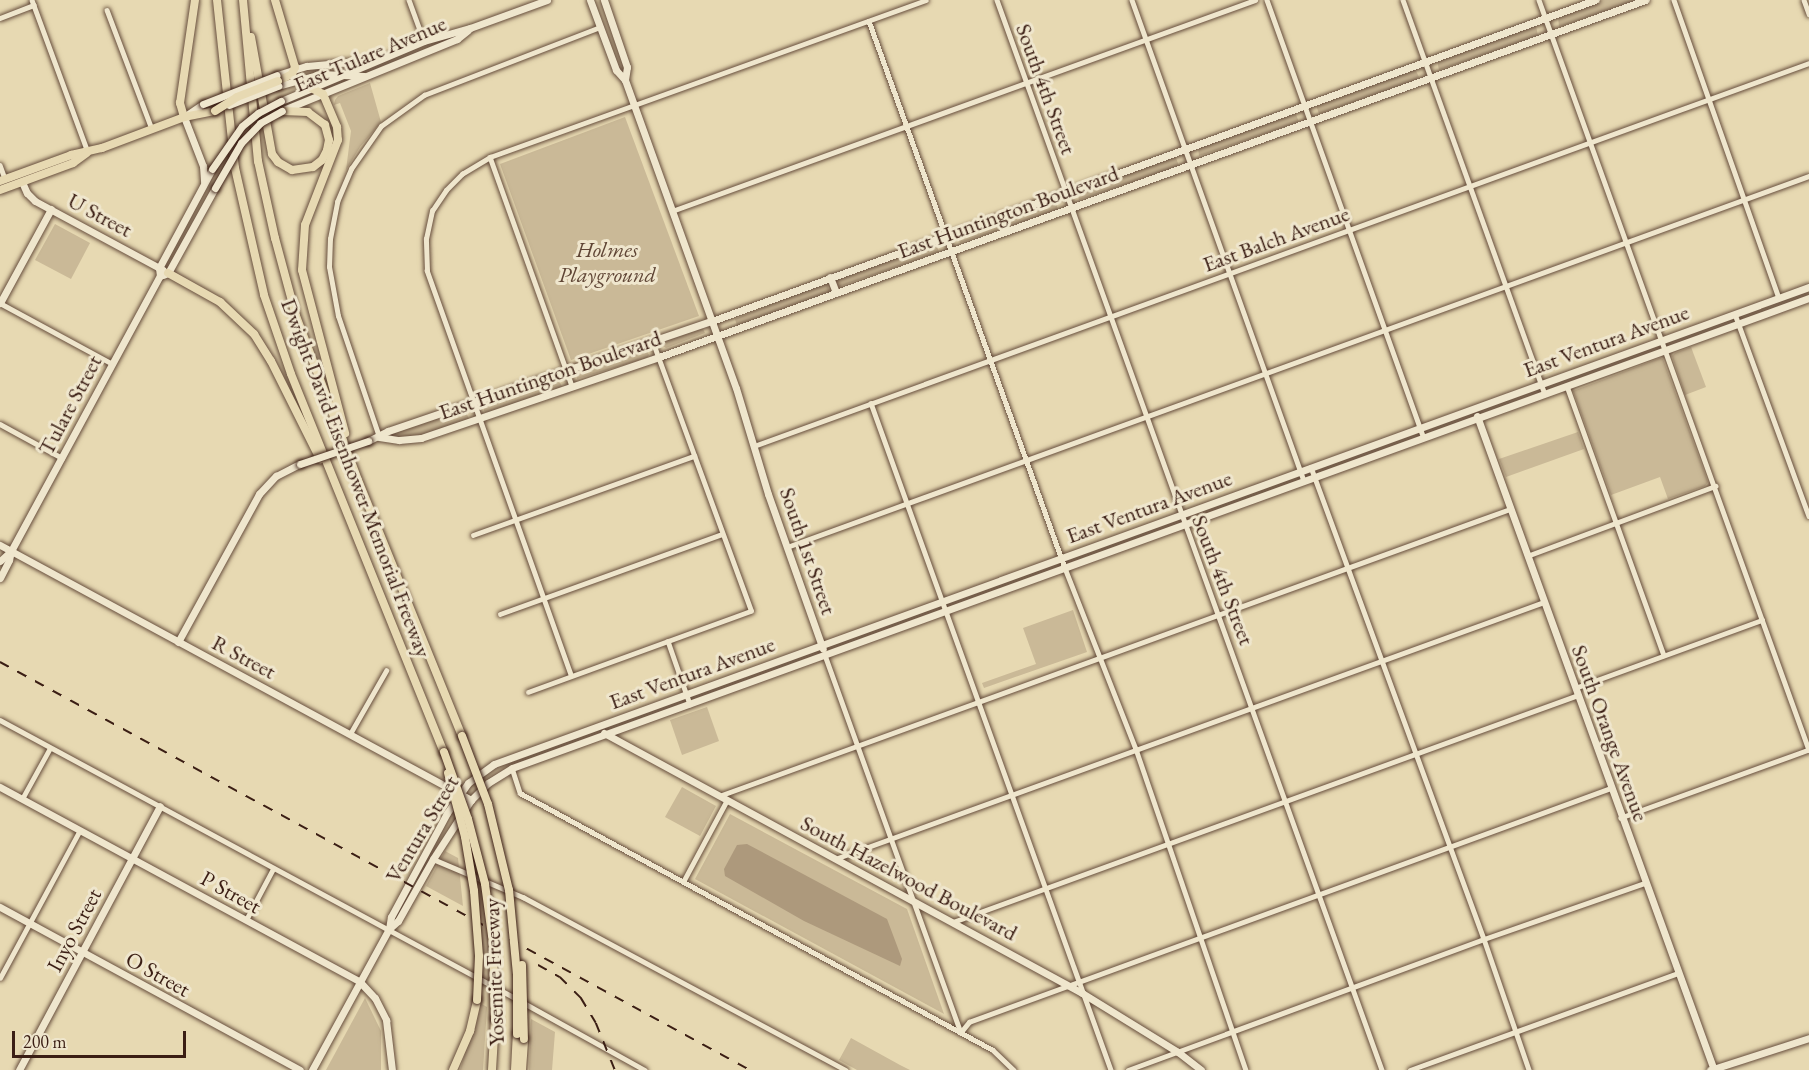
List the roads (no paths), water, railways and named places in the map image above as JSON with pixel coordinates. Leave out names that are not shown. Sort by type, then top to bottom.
[{"type":"highway","points":[[184,117],[181,99],[195,0]]},
{"type":"highway","name":"Dwight David Eisenhower Memorial Freeway","points":[[217,0],[231,135],[252,246],[284,353],[442,748]]},
{"type":"highway","points":[[244,0],[270,151],[284,166],[292,170],[308,170],[325,155],[328,144],[327,130],[312,114],[284,111]]},
{"type":"highway","name":"Dwight David Eisenhower Memorial Freeway","points":[[244,0],[258,161],[275,238],[313,365],[462,736]]},
{"type":"highway","points":[[215,111],[237,97],[290,76],[294,69],[275,0]]},
{"type":"highway","points":[[311,88],[323,94],[337,127],[338,144],[305,225],[301,253],[302,270],[358,480]]},
{"type":"highway","points":[[164,274],[220,302],[260,342],[350,517]]},
{"type":"highway","name":"Yosemite Freeway","points":[[462,736],[499,841],[510,890],[514,929],[523,976],[520,1036],[515,1070]]},
{"type":"highway","points":[[442,748],[465,837],[474,891],[479,956],[477,1000],[470,1031],[453,1070]]},
{"type":"highway","name":"Yosemite Freeway","points":[[442,748],[468,819],[483,877],[493,943],[495,1019],[492,1070]]},
{"type":"highway","points":[[520,1036],[522,1070]]},
{"type":"main road","name":"East Tulare Avenue","points":[[202,188],[212,169],[242,126],[258,113],[280,101],[424,41],[470,28],[547,0]]},
{"type":"main road","name":"South 1st Street","points":[[590,0],[616,70],[625,80],[712,321],[825,655]]},
{"type":"main road","name":"South 1st Street","points":[[604,0],[627,67],[625,80]]},
{"type":"main road","name":"East Huntington Boulevard","points":[[178,642],[259,494],[276,476],[300,464],[379,437],[388,431],[712,321],[1595,0]]},
{"type":"main road","name":"East Huntington Boulevard","points":[[379,437],[409,440],[479,419],[717,337],[1645,0]]},
{"type":"main road","name":"East Tulare Avenue","points":[[284,111],[457,39],[470,28]]},
{"type":"main road","points":[[430,50],[432,44],[458,30]]},
{"type":"main road","points":[[394,65],[404,56],[418,50],[424,41]]},
{"type":"main road","points":[[294,69],[384,58]]},
{"type":"main road","points":[[2,182],[61,159],[88,152],[184,117],[203,104],[278,81],[313,75],[370,75]]},
{"type":"main road","points":[[184,117],[204,115],[215,111]]},
{"type":"main road","name":"Tulare Street","points":[[0,578],[11,551],[113,364],[241,143],[260,123],[284,111]]},
{"type":"main road","points":[[159,268],[202,188],[202,166],[184,117]]},
{"type":"main road","points":[[0,190],[73,163],[88,152]]},
{"type":"main road","points":[[22,182],[25,176],[45,169],[61,159]]},
{"type":"main road","name":"U Street","points":[[22,182],[30,197],[159,268],[164,274]]},
{"type":"main road","points":[[0,303],[51,209]]},
{"type":"main road","points":[[830,277],[836,293]]},
{"type":"main road","name":"East Ventura Avenue","points":[[502,761],[1809,287]]},
{"type":"main road","name":"East Ventura Avenue","points":[[512,768],[1809,298]]},
{"type":"main road","name":"South Orange Avenue","points":[[1473,408],[1713,1070]]},
{"type":"main road","name":"R Street","points":[[0,545],[471,800]]},
{"type":"main road","name":"Tulare Street","points":[[0,561],[11,551]]},
{"type":"main road","name":"South Hazelwood Boulevard","points":[[594,727],[1082,993],[1178,1052],[1201,1070]]},
{"type":"main road","name":"Ventura Street","points":[[312,1070],[389,929],[391,917],[460,793],[478,774],[502,761]]},
{"type":"main road","name":"Ventura Street","points":[[389,929],[399,921],[433,859],[471,800],[488,783],[512,768]]},
{"type":"main road","name":"P Street","points":[[0,787],[360,982],[375,998],[386,1020],[392,1070]]},
{"type":"main road","name":"Inyo Street","points":[[19,1070],[160,806]]},
{"type":"main road","name":"O Street","points":[[0,907],[300,1070]]},
{"type":"main road","points":[[1713,1070],[1809,1038]]},
{"type":"street","points":[[409,0],[424,41]]},
{"type":"street","points":[[571,676],[427,271],[426,239],[432,211],[446,190],[462,174],[490,157],[926,0]]},
{"type":"street","name":"South 4th Street","points":[[997,0],[1181,514],[1253,707],[1285,802],[1320,892],[1382,1070]]},
{"type":"street","points":[[1132,0],[1304,481]]},
{"type":"street","points":[[672,211],[1255,0]]},
{"type":"street","points":[[1267,0],[1424,438]]},
{"type":"street","points":[[1403,0],[1545,394]]},
{"type":"street","points":[[1539,0],[1624,243],[1715,486],[1809,750],[1622,818]]},
{"type":"street","points":[[1674,0],[1779,298]]},
{"type":"street","points":[[1804,0],[1809,14]]},
{"type":"street","points":[[0,18],[33,3],[88,152]]},
{"type":"street","points":[[108,10],[152,129]]},
{"type":"street","points":[[869,21],[1061,558],[1136,750],[1246,1070]]},
{"type":"street","points":[[379,437],[344,334],[331,281],[329,254],[332,222],[337,202],[351,169],[381,126],[424,95],[600,27]]},
{"type":"street","name":"East Balch Avenue","points":[[754,446],[1809,63]]},
{"type":"street","points":[[490,157],[572,386]]},
{"type":"street","points":[[0,165],[2,182]]},
{"type":"street","points":[[787,547],[1809,176]]},
{"type":"street","points":[[0,303],[113,364]]},
{"type":"street","points":[[1735,314],[1809,516]]},
{"type":"street","points":[[528,692],[751,611],[652,341]]},
{"type":"street","points":[[1567,386],[1664,655]]},
{"type":"street","points":[[871,403],[1111,1070]]},
{"type":"street","points":[[0,424],[62,458]]},
{"type":"street","points":[[473,536],[694,456]]},
{"type":"street","points":[[1311,467],[1451,847],[1529,1070]]},
{"type":"street","points":[[1527,556],[1715,486]]},
{"type":"street","points":[[719,796],[1510,509]]},
{"type":"street","points":[[500,614],[722,534]]},
{"type":"street","points":[[835,858],[1544,602]]},
{"type":"street","points":[[953,922],[1416,754],[1664,655],[1762,620]]},
{"type":"street","points":[[668,641],[690,704]]},
{"type":"street","name":"South 1st Street","points":[[825,655],[961,1032]]},
{"type":"street","points":[[350,734],[386,671]]},
{"type":"street","points":[[0,720],[263,860],[273,868],[645,1070]]},
{"type":"street","points":[[22,799],[50,748]]},
{"type":"street","points":[[512,768],[520,793],[961,1032],[1001,1055],[1014,1070]]},
{"type":"street","points":[[961,1032],[969,1022],[1199,936],[1611,788]]},
{"type":"street","points":[[683,882],[727,800]]},
{"type":"street","points":[[0,978],[80,830]]},
{"type":"street","points":[[433,859],[523,897],[845,1070]]},
{"type":"street","points":[[246,920],[273,868]]},
{"type":"street","points":[[1128,1070],[1484,939],[1645,883]]},
{"type":"street","points":[[1410,1070],[1678,973]]},
{"type":"railway","points":[[0,662],[750,1070]]},
{"type":"railway","points":[[538,965],[560,977],[581,998],[596,1023],[615,1070]]},
{"type":"park label","name":"Holmes Playground","points":[[607,262]]}]
